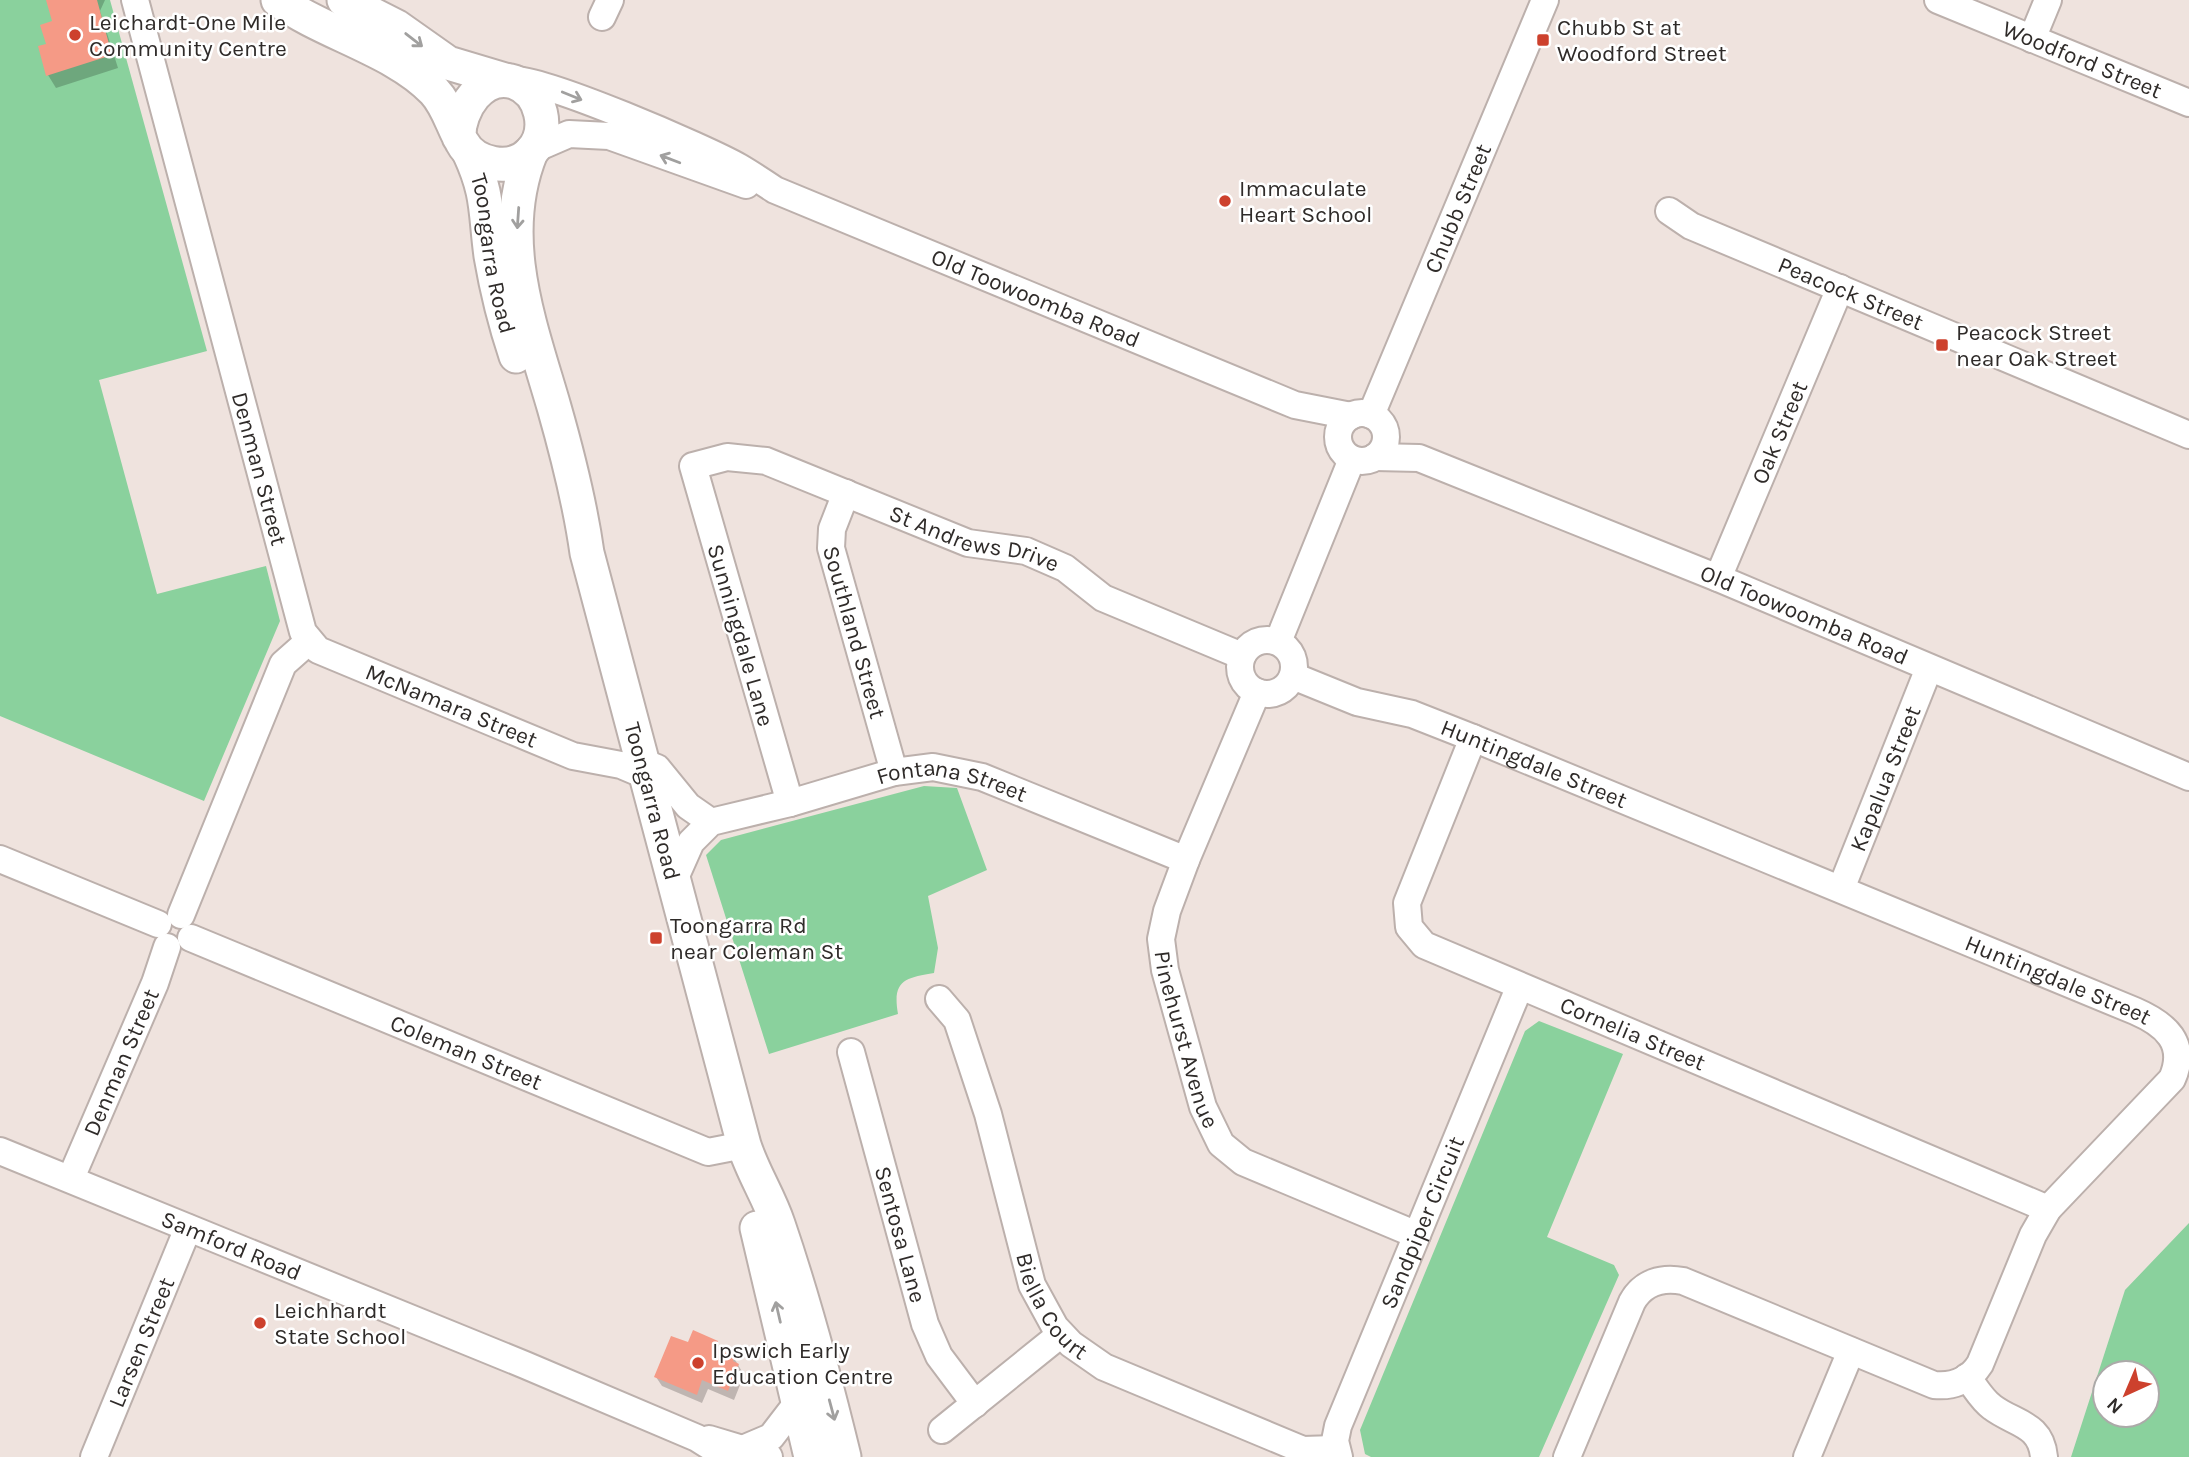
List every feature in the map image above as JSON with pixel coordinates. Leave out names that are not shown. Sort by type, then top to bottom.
[{"type":"main road","points":[[278,0],[319,25],[407,70],[436,93],[450,114],[464,144],[485,162],[500,164],[517,161],[532,151],[542,126],[536,100],[520,85],[506,80],[488,85],[471,99],[461,120],[464,144]]},
{"type":"main road","points":[[303,0],[385,44],[407,70]]},
{"type":"main road","name":"Old Toowoomba Road","points":[[344,0],[397,27],[448,63],[506,80]]},
{"type":"main road","name":"Toongarra Road","points":[[464,144],[485,191],[491,253],[501,308],[565,504],[587,553]]},
{"type":"main road","name":"Toongarra Road","points":[[532,151],[519,197],[518,282],[579,500],[587,553],[748,1159],[757,1227],[811,1457]]},
{"type":"main road","name":"Toongarra Road","points":[[748,1159],[777,1220],[810,1324],[844,1457]]},
{"type":"street","name":"Denman Street","points":[[71,1178],[155,983],[283,663],[309,641],[303,632],[135,0]]},
{"type":"street","name":"Chubb Street","points":[[1369,420],[1545,0]]},
{"type":"street","name":"Woodford Street","points":[[1938,0],[2189,103]]},
{"type":"street","points":[[2032,39],[2048,0]]},
{"type":"street","name":"Old Toowoomba Road","points":[[506,80],[526,80],[560,91],[737,166],[775,190],[1296,405],[1369,420],[1419,458],[1718,578],[2189,777]]},
{"type":"street","name":"Old Toowoomba Road","points":[[532,151],[569,134],[610,136],[734,183],[775,190]]},
{"type":"street","name":"Peacock Street","points":[[1668,211],[1691,226],[2189,435]]},
{"type":"street","name":"Oak Street","points":[[1718,578],[1840,288]]},
{"type":"street","name":"Old Toowoomba Road","points":[[1296,405],[1355,453],[1419,458]]},
{"type":"street","points":[[1369,420],[1384,444],[1355,453],[1340,426],[1369,420]]},
{"type":"street","points":[[1278,642],[1355,453]]},
{"type":"street","name":"St Andrews Drive","points":[[693,466],[727,457],[749,457],[766,461],[968,542],[1026,551],[1065,568],[1103,598],[1242,656]]},
{"type":"street","name":"Sunningdale Lane","points":[[693,466],[790,803]]},
{"type":"street","name":"Southland Street","points":[[846,493],[832,529],[831,548],[894,772]]},
{"type":"street","points":[[1261,640],[1278,642],[1294,660],[1293,676],[1282,690],[1274,693],[1257,692],[1244,681],[1240,664],[1242,656],[1253,643],[1261,640]]},
{"type":"street","name":"McNamara Street","points":[[309,641],[318,650],[586,761],[600,761],[645,770]]},
{"type":"street","name":"Kapalua Street","points":[[1841,889],[1929,668]]},
{"type":"street","name":"Huntingdale Street","points":[[1293,676],[1357,702],[1412,714],[1473,738],[2155,1020],[2170,1031],[2184,1047],[2172,1079],[2048,1209],[2032,1236],[1980,1364],[1967,1377]]},
{"type":"street","name":"Pinehurst Avenue","points":[[1257,692],[1186,860],[1163,924],[1162,954],[1203,1107],[1214,1133],[1231,1154],[1267,1174],[1417,1235]]},
{"type":"street","points":[[600,761],[617,748],[633,725]]},
{"type":"street","name":"Cornelia Street","points":[[1473,738],[1409,895],[1407,919],[1412,934],[1424,945],[1520,988],[2048,1209]]},
{"type":"street","name":"Fontana Street","points":[[711,822],[790,803],[894,772],[933,767],[960,770],[1186,860]]},
{"type":"street","points":[[645,770],[657,768],[688,806],[711,822],[691,842],[675,878]]},
{"type":"street","name":"Coleman Street","points":[[0,859],[708,1152],[748,1159]]},
{"type":"street","name":"Sandpiper Circuit","points":[[1337,1453],[1338,1426],[1520,988]]},
{"type":"street","name":"Biella Court","points":[[939,999],[957,1020],[988,1114],[1032,1285],[1041,1306],[1061,1334],[1086,1357],[1111,1370],[1303,1450],[1337,1453]]},
{"type":"street","name":"Sentosa Lane","points":[[851,1052],[925,1324],[939,1356],[975,1404]]},
{"type":"street","name":"Samford Road","points":[[0,1151],[697,1438],[747,1454]]},
{"type":"street","name":"Larsen Street","points":[[94,1457],[188,1228]]},
{"type":"street","points":[[1567,1457],[1632,1302],[1643,1288],[1658,1281],[1683,1281],[1934,1385],[1950,1385],[1967,1377],[1989,1405],[2032,1429],[2041,1443],[2044,1457]]},
{"type":"street","points":[[942,1430],[1061,1334]]},
{"type":"street","points":[[1807,1457],[1851,1351]]},
{"type":"street","points":[[747,1454],[771,1437],[798,1402]]},
{"type":"green space","points":[[0,0],[110,0],[207,351],[99,380],[157,594],[266,566],[280,621],[204,801],[0,716]]},
{"type":"green space","points":[[924,786],[957,788],[987,870],[928,896],[938,948],[934,973],[908,979],[899,987],[898,1014],[769,1054],[706,855],[721,840]]},
{"type":"green space","points":[[1539,1021],[1623,1054],[1547,1237],[1614,1265],[1619,1275],[1539,1457],[1371,1457],[1365,1454],[1360,1430],[1525,1031]]},
{"type":"green space","points":[[2189,1223],[2189,1457],[2071,1457],[2091,1395],[2091,1429],[2161,1429],[2161,1359],[2103,1359],[2125,1290]]},
{"type":"building","name":"Leichardt-One Mile Community Centre","points":[[46,0],[97,0],[112,55],[46,76],[38,46],[46,44],[40,25],[52,21]]},
{"type":"building","name":"Ipswich Early Education Centre","points":[[693,1330],[718,1341],[715,1348],[735,1357],[733,1361],[739,1364],[728,1391],[702,1380],[697,1395],[654,1377],[671,1336],[688,1342]]},
{"type":"place","name":"Leichardt-One Mile Community Centre","points":[[75,35]]},
{"type":"place","name":"Chubb St at Woodford Street","points":[[1543,40]]},
{"type":"place","name":"Immaculate Heart School","points":[[1225,201]]},
{"type":"place","name":"Peacock Street near Oak Street","points":[[1942,345]]},
{"type":"place","name":"Toongarra Rd near Coleman St","points":[[656,938]]},
{"type":"place","name":"Leichhardt State School","points":[[260,1323]]},
{"type":"place","name":"Ipswich Early Education Centre","points":[[698,1363]]}]
